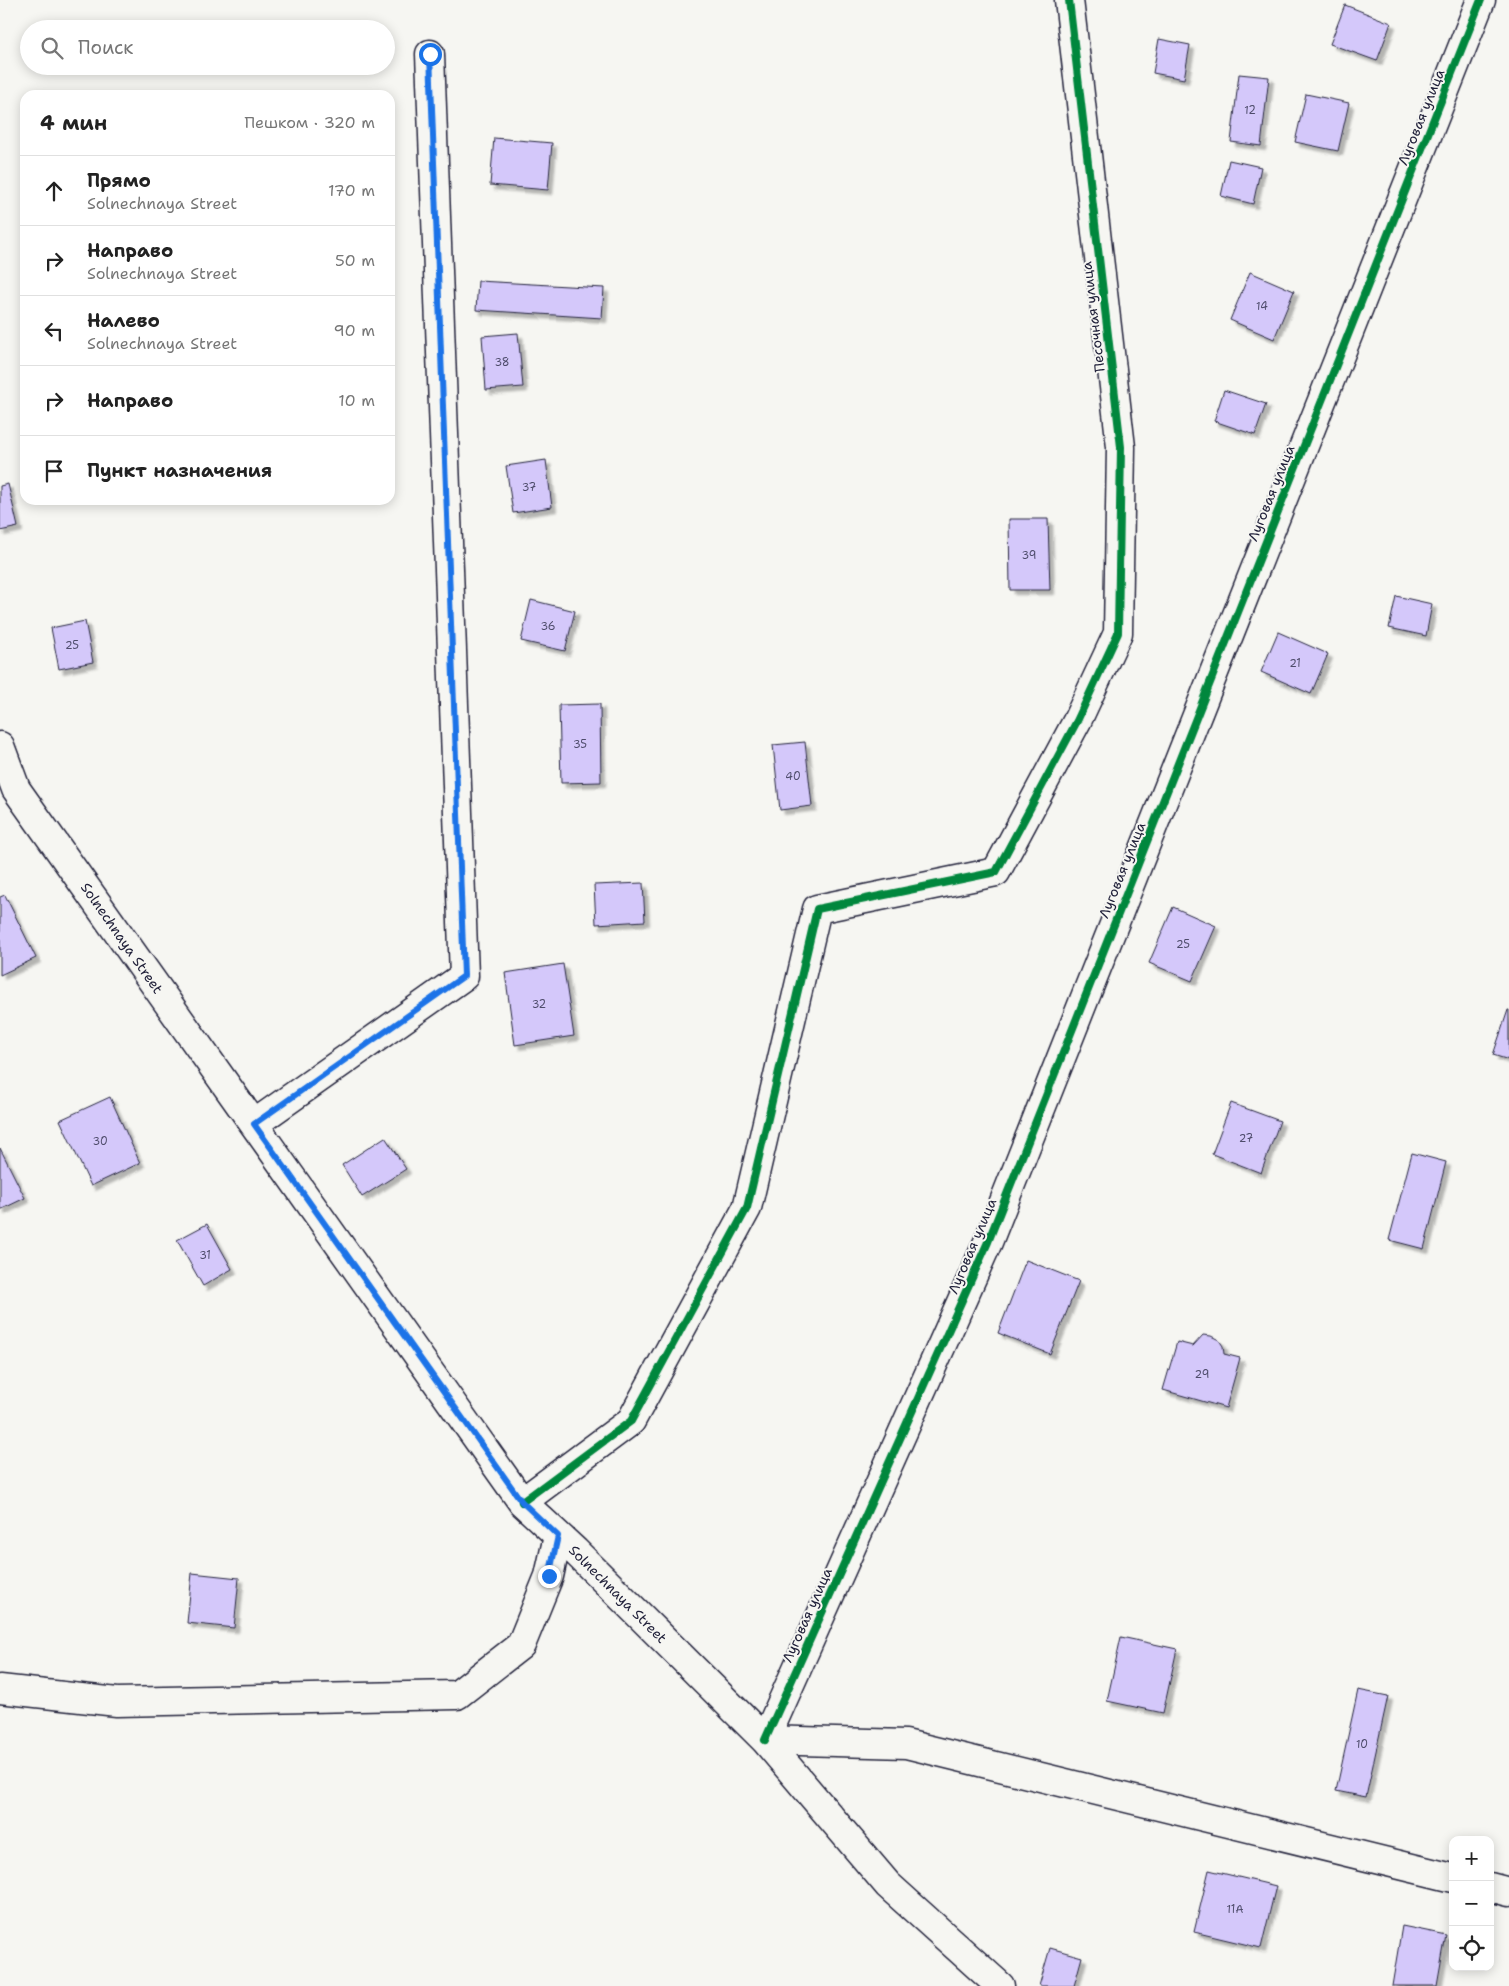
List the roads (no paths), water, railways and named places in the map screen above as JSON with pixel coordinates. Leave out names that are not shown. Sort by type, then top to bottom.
[{"type":"street","name":"Песочная улица","points":[[522,1502],[631,1421],[747,1208],[817,909],[996,872],[1076,721],[1118,633],[1121,447],[1069,0]]},
{"type":"street","name":"Луговая улица","points":[[765,1740],[988,1242],[1481,0]]},
{"type":"street","points":[[254,1124],[464,976],[430,54]]},
{"type":"street","name":"Solnechnaya Street","points":[[0,746],[16,789],[522,1502],[765,1740],[888,1885],[1000,1986]]},
{"type":"street","points":[[0,1689],[116,1702],[457,1695],[521,1645],[549,1576],[558,1536]]},
{"type":"street","points":[[765,1740],[906,1744],[1449,1877]]},
{"type":"street","points":[[1494,1888],[1509,1892]]}]
